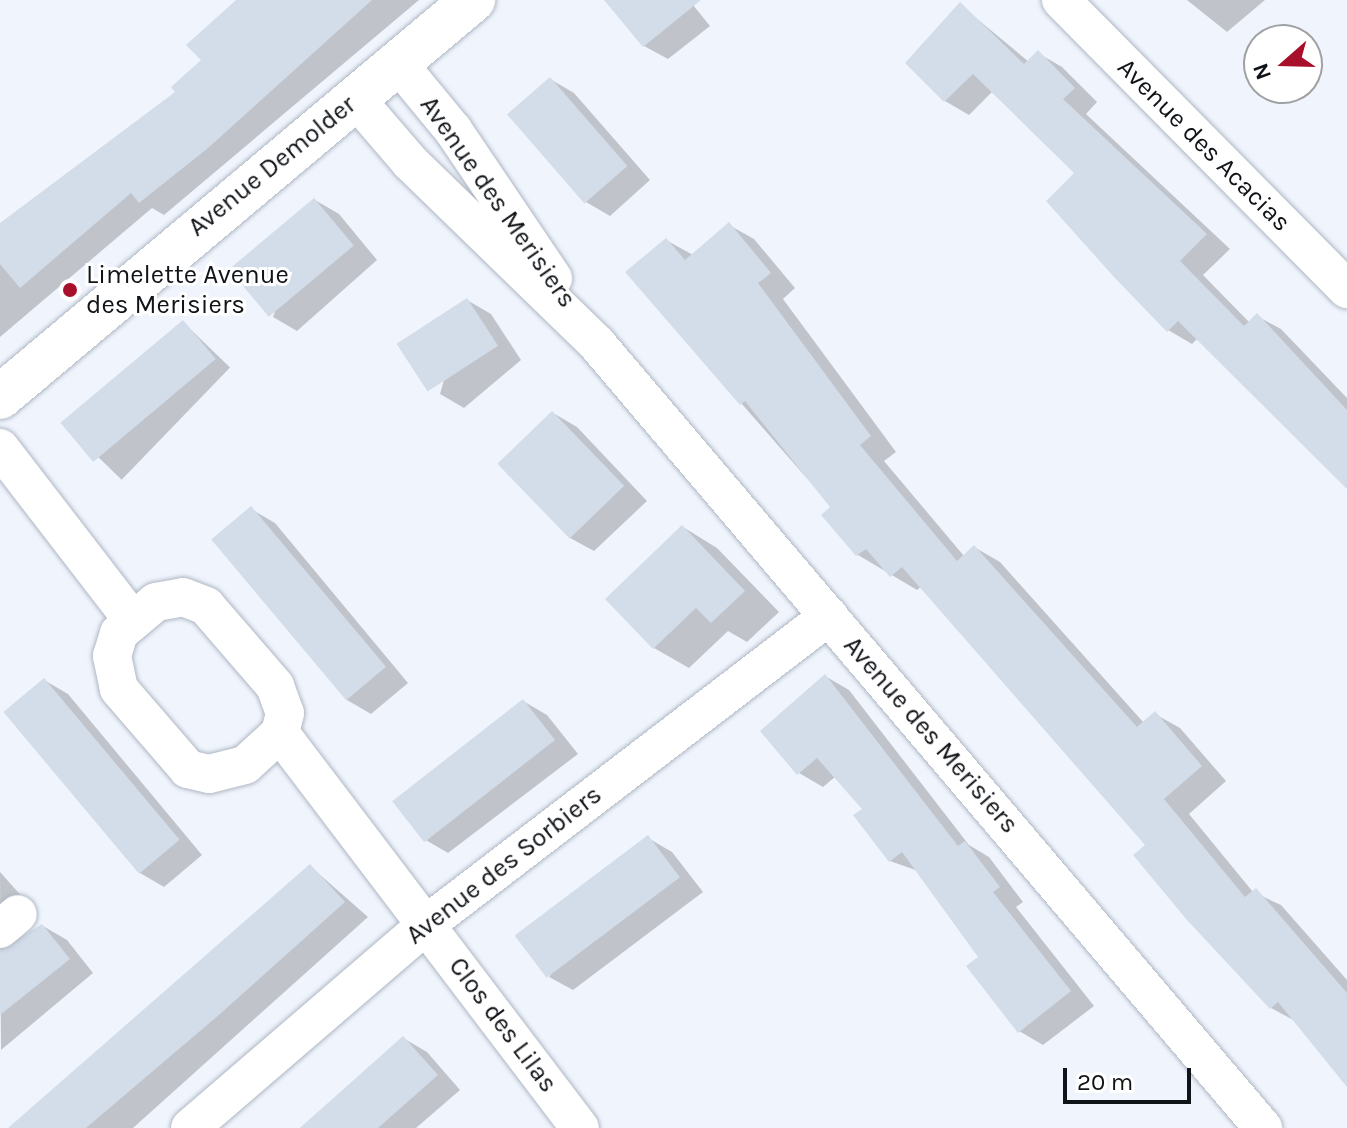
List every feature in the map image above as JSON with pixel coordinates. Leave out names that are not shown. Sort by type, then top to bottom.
[{"type":"street","name":"Avenue Demolder","points":[[0,397],[473,0]]},
{"type":"street","name":"Avenue des Acacias","points":[[1061,0],[1347,289]]},
{"type":"street","name":"Avenue des Merisiers","points":[[397,62],[453,130],[597,344]]},
{"type":"street","name":"Avenue des Merisiers","points":[[355,98],[410,162],[597,344],[1263,1128]]},
{"type":"street","points":[[0,448],[133,621]]},
{"type":"street","points":[[183,597],[206,606],[275,686],[285,713],[280,733],[245,765],[209,774],[188,769],[119,689],[112,656],[133,621],[156,602],[183,597]]},
{"type":"street","name":"Avenue des Sorbiers","points":[[190,1128],[428,923],[829,616]]},
{"type":"street","name":"Clos des Lilas","points":[[280,733],[428,923],[580,1128]]},
{"type":"building","points":[[236,0],[372,0],[208,148],[139,203],[131,193],[20,288],[0,264],[0,223],[175,92],[171,87],[201,60],[186,45]]},
{"type":"building","points":[[604,0],[701,0],[643,47]]},
{"type":"building","points":[[960,2],[1024,64],[1038,50],[1075,88],[1063,99],[1207,234],[1180,261],[1244,326],[1257,313],[1347,410],[1347,489],[1178,321],[1167,332],[1114,277],[1046,201],[1074,173],[973,74],[944,102],[905,63]]},
{"type":"building","points":[[550,77],[627,166],[584,203],[507,114]]},
{"type":"building","points":[[314,198],[354,245],[269,317],[229,269]]},
{"type":"building","points":[[729,222],[771,273],[758,283],[871,436],[860,445],[957,561],[974,545],[1137,727],[1155,711],[1202,766],[1164,799],[1245,897],[1256,888],[1347,993],[1347,1087],[1278,1002],[1270,1009],[1187,920],[1133,855],[1145,845],[902,567],[890,577],[866,549],[856,556],[821,515],[830,507],[745,401],[740,405],[625,272],[666,238],[685,260]]},
{"type":"building","points":[[467,298],[498,346],[428,392],[397,344]]},
{"type":"building","points":[[183,320],[216,359],[93,462],[60,423]]},
{"type":"building","points":[[552,411],[624,486],[570,539],[497,464]]},
{"type":"building","points":[[251,506],[386,667],[346,700],[211,539]]},
{"type":"building","points":[[682,525],[745,591],[711,623],[696,608],[653,649],[605,599]]},
{"type":"building","points":[[825,674],[958,846],[965,841],[1000,887],[993,892],[1071,991],[1018,1033],[966,966],[978,957],[902,852],[889,862],[853,815],[862,809],[817,758],[797,775],[760,731]]},
{"type":"building","points":[[44,678],[180,840],[139,874],[3,712]]},
{"type":"building","points":[[523,699],[555,740],[424,842],[392,801]]},
{"type":"building","points":[[648,835],[680,877],[547,978],[515,936]]},
{"type":"building","points":[[310,864],[345,902],[220,1014],[86,1128],[8,1128]]},
{"type":"building","points":[[42,924],[70,959],[0,1015],[0,950]]},
{"type":"building","points":[[403,1036],[438,1075],[378,1128],[300,1128]]},
{"type":"place","name":"Limelette Avenue des Merisiers","points":[[70,290]]}]
